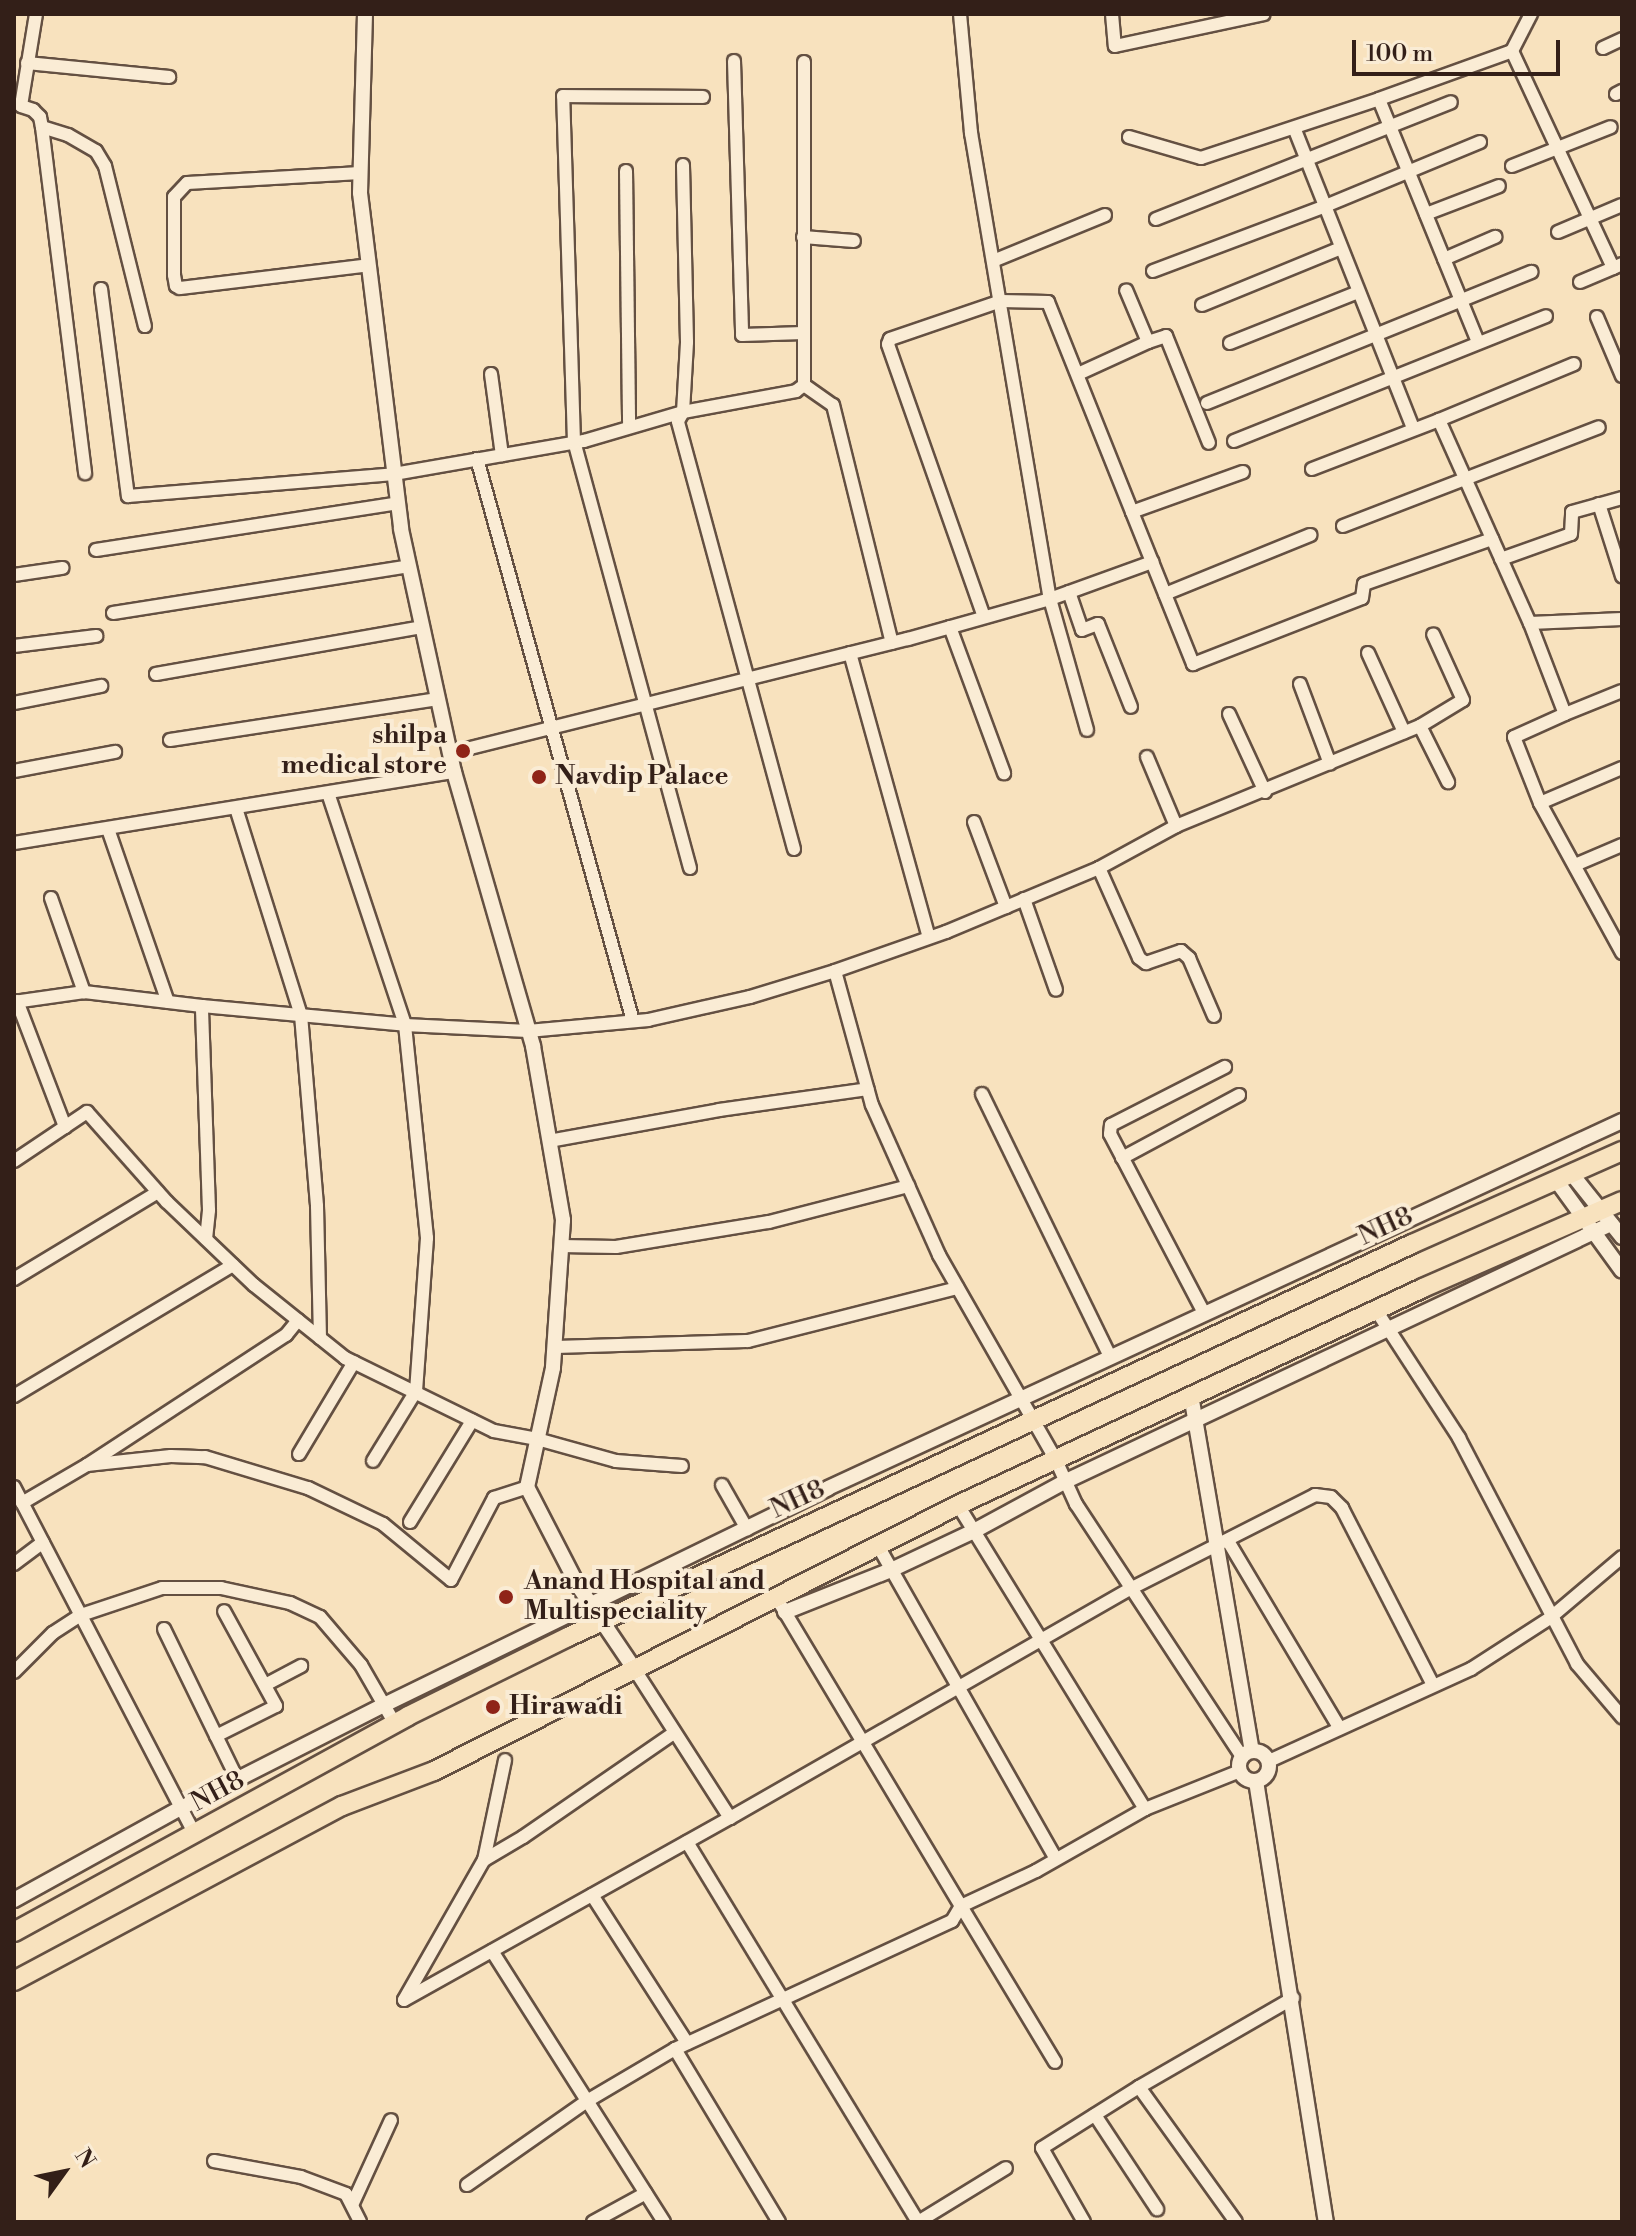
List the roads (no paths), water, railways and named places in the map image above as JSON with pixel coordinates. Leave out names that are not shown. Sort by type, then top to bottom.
[{"type":"main road","name":"NH8","points":[[14,1932],[598,1614],[1622,1151]]},
{"type":"main road","points":[[14,1981],[342,1806],[434,1771],[635,1670],[781,1604],[877,1544],[1376,1310],[1606,1217],[1622,1201]]},
{"type":"street","points":[[36,14],[21,106],[33,110],[42,127],[85,473]]},
{"type":"street","points":[[365,14],[360,173],[398,503],[454,772],[528,1031],[563,1220],[554,1347],[527,1487],[598,1614],[730,1818]]},
{"type":"street","points":[[960,14],[971,133],[1050,599],[1087,730]]},
{"type":"street","points":[[1112,14],[1115,46],[1222,19],[1264,14]]},
{"type":"street","points":[[1129,137],[1201,158],[1295,130],[1512,51],[1531,14]]},
{"type":"street","points":[[1603,48],[1622,39]]},
{"type":"street","points":[[1512,51],[1590,219],[1617,266],[1580,282]]},
{"type":"street","points":[[734,61],[742,335],[803,333]]},
{"type":"street","points":[[804,62],[804,385]]},
{"type":"street","points":[[27,63],[169,77]]},
{"type":"street","points":[[690,868],[574,442],[563,96],[703,97]]},
{"type":"street","points":[[1379,99],[1478,342]]},
{"type":"street","points":[[1156,219],[1451,102]]},
{"type":"street","points":[[42,127],[68,135],[96,151],[105,166],[145,326]]},
{"type":"street","points":[[1512,166],[1611,127]]},
{"type":"street","points":[[1295,130],[1413,428]]},
{"type":"street","points":[[1153,271],[1323,207],[1480,142]]},
{"type":"street","points":[[683,165],[687,342],[683,412],[678,421],[794,849]]},
{"type":"street","points":[[626,171],[629,427]]},
{"type":"street","points":[[360,173],[187,183],[174,197],[174,275],[176,286],[180,288],[369,265]]},
{"type":"street","points":[[1426,214],[1499,186]]},
{"type":"street","points":[[1558,232],[1622,205]]},
{"type":"street","points":[[993,261],[1105,215]]},
{"type":"street","points":[[803,237],[854,241]]},
{"type":"street","points":[[1444,259],[1495,237]]},
{"type":"street","points":[[1202,305],[1341,248]]},
{"type":"street","points":[[1207,403],[1532,272]]},
{"type":"street","points":[[101,289],[128,496],[394,474],[574,442],[683,412],[796,391],[804,385]]},
{"type":"street","points":[[1126,290],[1148,342]]},
{"type":"street","points":[[1230,343],[1358,292]]},
{"type":"street","points":[[984,617],[888,344],[890,339],[1001,301],[1048,302],[1193,664],[1362,598],[1364,584],[1492,539]]},
{"type":"street","points":[[1234,441],[1546,316]]},
{"type":"street","points":[[1597,317],[1622,376]]},
{"type":"street","points":[[1078,374],[1166,336],[1209,443]]},
{"type":"street","points":[[1312,469],[1574,364]]},
{"type":"street","points":[[491,374],[502,455]]},
{"type":"street","points":[[804,385],[833,405],[892,643]]},
{"type":"street","points":[[1439,420],[1530,623],[1565,714]]},
{"type":"street","points":[[1343,526],[1599,427]]},
{"type":"street","points":[[477,459],[633,1021]]},
{"type":"street","points":[[1132,512],[1243,472]]},
{"type":"street","points":[[1501,559],[1571,534],[1572,512],[1622,498]]},
{"type":"street","points":[[96,550],[398,503]]},
{"type":"street","points":[[1599,504],[1622,576]]},
{"type":"street","points":[[1165,594],[1310,535]]},
{"type":"street","points":[[450,753],[892,643],[1050,599],[1152,562]]},
{"type":"street","points":[[113,613],[409,566]]},
{"type":"street","points":[[14,575],[62,568]]},
{"type":"street","points":[[1069,592],[1082,630],[1098,624],[1131,707]]},
{"type":"street","points":[[1530,623],[1622,619]]},
{"type":"street","points":[[156,674],[423,627]]},
{"type":"street","points":[[950,627],[1004,773]]},
{"type":"street","points":[[65,1127],[16,1002],[84,992],[405,1025],[528,1031],[633,1021],[738,1000],[835,971],[1006,907],[1099,868],[1176,826],[1420,726],[1463,700],[1433,634]]},
{"type":"street","points":[[14,646],[96,636]]},
{"type":"street","points":[[850,653],[929,937]]},
{"type":"street","points":[[1368,653],[1404,732]]},
{"type":"street","points":[[1300,684],[1330,764]]},
{"type":"street","points":[[14,703],[101,686]]},
{"type":"street","points":[[1622,691],[1514,737],[1540,803],[1617,932],[1622,953]]},
{"type":"street","points":[[170,740],[438,699]]},
{"type":"street","points":[[1229,714],[1265,792]]},
{"type":"street","points":[[1420,726],[1448,782]]},
{"type":"street","points":[[14,771],[115,752]]},
{"type":"street","points":[[1147,757],[1176,826]]},
{"type":"street","points":[[1540,803],[1622,768]]},
{"type":"street","points":[[14,843],[454,772]]},
{"type":"street","points":[[328,793],[405,1025],[427,1238],[416,1391],[373,1461]]},
{"type":"street","points":[[236,808],[301,1015],[317,1206],[320,1338]]},
{"type":"street","points":[[974,822],[1006,907]]},
{"type":"street","points":[[108,829],[168,1002]]},
{"type":"street","points":[[1575,865],[1622,845]]},
{"type":"street","points":[[1099,868],[1139,958],[1146,963],[1181,951],[1189,958],[1214,1016]]},
{"type":"street","points":[[51,898],[84,992]]},
{"type":"street","points":[[1024,899],[1056,990]]},
{"type":"street","points":[[835,971],[868,1089],[908,1186],[957,1288],[1130,1589],[1245,1760]]},
{"type":"street","points":[[202,1006],[209,1210],[206,1239]]},
{"type":"street","points":[[1204,1313],[1110,1134],[1111,1125],[1225,1067]]},
{"type":"street","points":[[549,1141],[719,1110],[868,1089]]},
{"type":"street","points":[[982,1094],[1110,1357]]},
{"type":"street","points":[[1122,1158],[1239,1095]]},
{"type":"street","points":[[15,1157],[87,1112],[158,1192],[233,1265],[320,1338],[354,1362],[494,1431],[537,1439],[616,1461],[682,1466]]},
{"type":"street","points":[[14,1900],[181,1808],[384,1705],[598,1614],[747,1529],[1021,1398],[1622,1121]]},
{"type":"street","points":[[1563,1176],[1606,1217],[1622,1237]]},
{"type":"street","points":[[1563,1176],[1588,1225],[1622,1271]]},
{"type":"street","points":[[561,1246],[616,1247],[769,1222],[908,1186]]},
{"type":"street","points":[[14,1279],[158,1192]]},
{"type":"street","points":[[1055,2062],[781,1604],[891,1570],[1588,1225]]},
{"type":"street","points":[[14,1396],[233,1265]]},
{"type":"street","points":[[554,1347],[748,1341],[957,1288]]},
{"type":"street","points":[[1376,1310],[1459,1438],[1550,1618],[1577,1664],[1622,1717]]},
{"type":"street","points":[[22,1503],[87,1465],[286,1335],[298,1320]]},
{"type":"street","points":[[299,1454],[354,1362]]},
{"type":"street","points":[[467,2185],[587,2101],[681,2046],[952,1921],[961,1906],[1056,1859],[1145,1809],[1245,1760],[1260,1752],[1269,1761],[1268,1773],[1256,1781],[1247,1779],[1245,1760],[1221,1544],[1191,1395]]},
{"type":"street","points":[[410,1522],[472,1421]]},
{"type":"street","points":[[87,1465],[171,1456],[205,1457],[308,1488],[383,1524],[451,1580],[494,1498],[527,1487]]},
{"type":"street","points":[[722,1485],[747,1529]]},
{"type":"street","points":[[14,1487],[195,1834]]},
{"type":"street","points":[[505,1760],[484,1860],[404,2000],[1130,1589],[1221,1544],[1303,1498],[1331,1497],[1342,1508],[1433,1685]]},
{"type":"street","points":[[958,1505],[1145,1809]]},
{"type":"street","points":[[14,1564],[43,1542]]},
{"type":"street","points":[[877,1544],[1056,1859]]},
{"type":"street","points":[[1221,1544],[1339,1727]]},
{"type":"street","points":[[1269,1761],[1471,1669],[1550,1618],[1622,1557]]},
{"type":"street","points":[[14,1672],[53,1633],[81,1615],[162,1588],[221,1588],[290,1603],[320,1617],[341,1639],[395,1724]]},
{"type":"street","points":[[216,1736],[276,1706],[224,1611]]},
{"type":"street","points":[[164,1629],[237,1779]]},
{"type":"street","points":[[265,1685],[301,1666]]},
{"type":"street","points":[[484,1860],[523,1837],[674,1733]]},
{"type":"street","points":[[1256,1781],[1293,1998],[1326,2222]]},
{"type":"street","points":[[687,1842],[918,2222],[1006,2168]]},
{"type":"street","points":[[592,1895],[779,2222]]},
{"type":"street","points":[[492,1951],[664,2222]]},
{"type":"street","points":[[1084,2222],[1042,2148],[1139,2087],[1293,1998]]},
{"type":"street","points":[[1139,2087],[1236,2222]]},
{"type":"street","points":[[1095,2115],[1157,2209]]},
{"type":"street","points":[[353,2203],[391,2120]]},
{"type":"street","points":[[214,2161],[301,2177],[346,2194],[360,2222]]},
{"type":"street","points":[[593,2222],[646,2193]]},
{"type":"place","name":"shilpa medical store","points":[[463,751]]},
{"type":"place","name":"Navdip Palace","points":[[539,777]]},
{"type":"place","name":"Anand Hospital and Multispeciality","points":[[506,1597]]},
{"type":"place","name":"Hirawadi","points":[[493,1707]]}]
